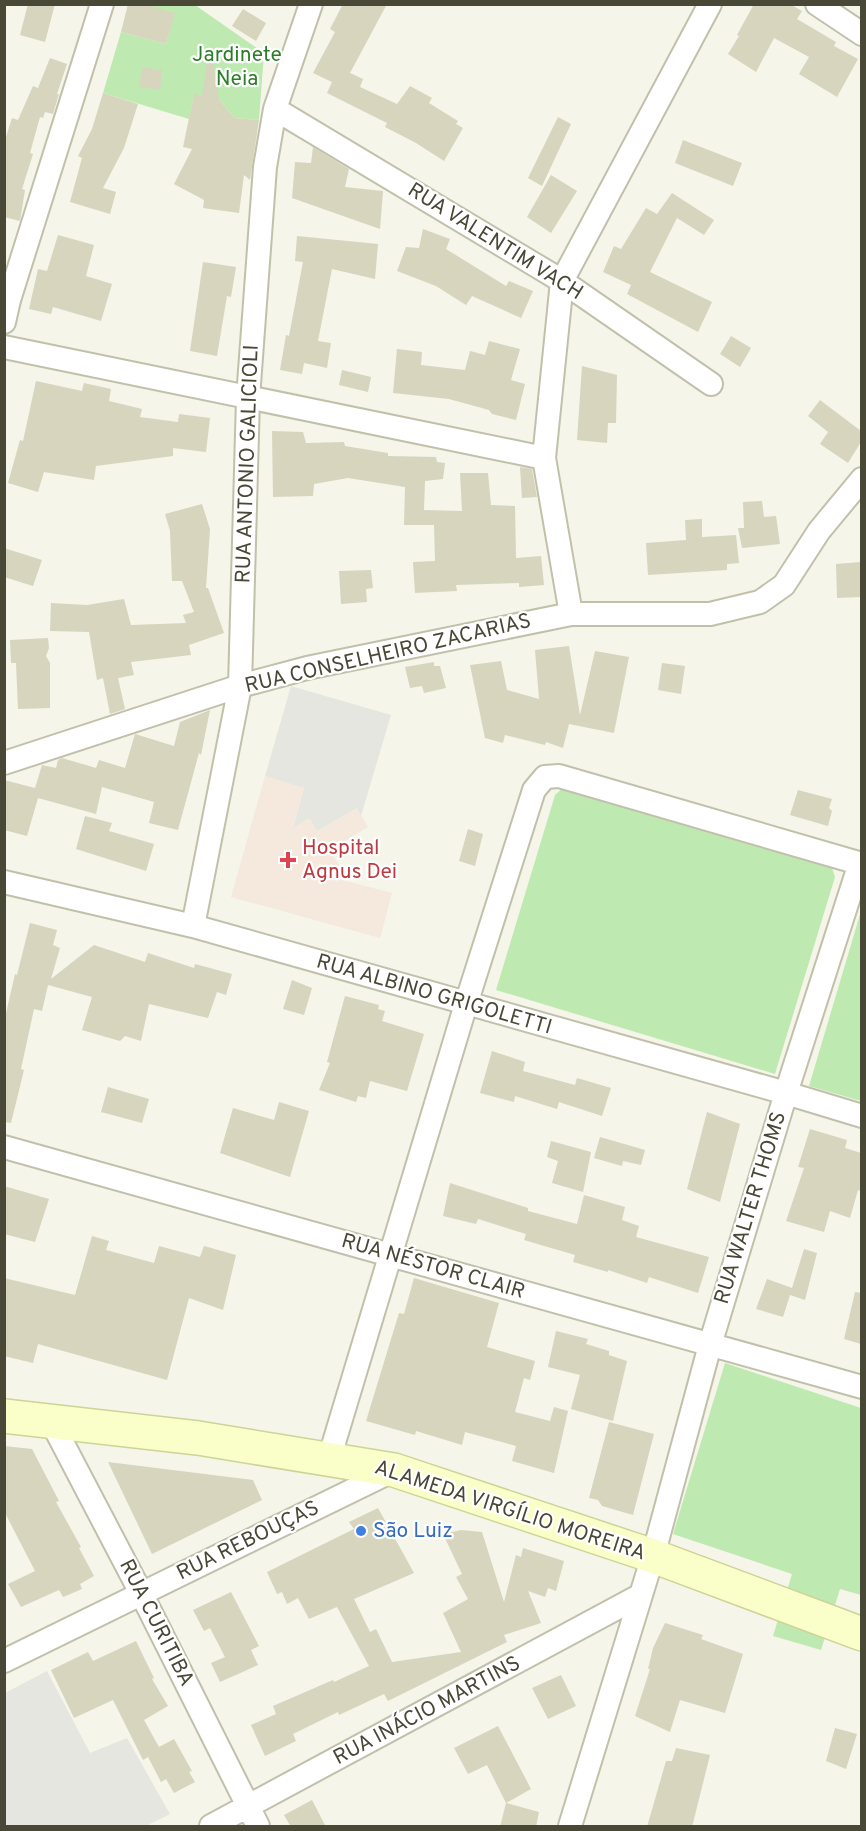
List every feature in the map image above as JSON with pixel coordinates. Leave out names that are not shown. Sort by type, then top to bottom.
[{"type":"main road","name":"ALAMEDA VIRGÍLIO MOREIRA","points":[[4,1416],[198,1438],[394,1470],[653,1556],[861,1634]]},
{"type":"street","points":[[4,322],[102,4]]},
{"type":"street","name":"RUA ANTONIO GALICIOLI","points":[[193,926],[240,686],[248,398],[266,167],[275,109],[311,4]]},
{"type":"street","points":[[571,614],[544,458],[562,281],[710,4]]},
{"type":"street","points":[[817,4],[861,34]]},
{"type":"street","name":"RUA VALENTIM VACH","points":[[275,109],[562,281],[711,384]]},
{"type":"street","points":[[4,347],[544,458]]},
{"type":"street","name":"RUA CONSELHEIRO ZACARIAS","points":[[4,763],[240,686],[307,668],[571,614],[710,614],[760,602],[784,585],[819,531],[861,479]]},
{"type":"street","points":[[329,1459],[466,1004],[534,790],[544,777],[559,776],[861,864]]},
{"type":"street","name":"RUA WALTER THOMS","points":[[575,1825],[653,1556],[710,1345],[786,1093],[861,864]]},
{"type":"street","name":"RUA ALBINO GRIGOLETTI","points":[[5,883],[193,926],[861,1116]]},
{"type":"street","name":"RUA NÉSTOR CLAIR","points":[[4,1147],[861,1388]]},
{"type":"street","name":"RUA CURITIBA","points":[[51,1421],[141,1593],[253,1817]]},
{"type":"street","name":"RUA REBOUÇAS","points":[[4,1661],[394,1470]]},
{"type":"street","name":"RUA INÁCIO MARTINS","points":[[211,1827],[253,1817],[641,1595]]},
{"type":"shaded area","points":[[291,686],[391,715],[361,816],[357,808],[317,831],[309,818],[293,828],[304,788],[265,776]]},
{"type":"shaded area","name":"Hospital Agnus Dei","points":[[265,776],[304,788],[293,827],[309,818],[317,831],[357,808],[368,827],[330,850],[342,870],[331,877],[392,893],[380,938],[231,897]]},
{"type":"shaded area","points":[[47,1671],[90,1753],[127,1738],[170,1814],[146,1826],[5,1826],[5,1693]]},
{"type":"green space","name":"Jardinete Neia","points":[[144,5],[195,5],[264,53],[259,120],[234,118],[219,99],[194,95],[189,119],[103,93],[121,32],[166,44],[174,13]]},
{"type":"green space","points":[[566,785],[831,865],[835,877],[775,1074],[496,990],[555,795]]},
{"type":"green space","points":[[861,911],[861,1101],[809,1086]]},
{"type":"green space","points":[[725,1363],[861,1408],[861,1595],[840,1589],[821,1650],[773,1636],[792,1574],[673,1534]]},
{"type":"building","points":[[28,4],[55,4],[45,42],[20,35]]},
{"type":"building","points":[[128,4],[144,4],[175,13],[166,44],[121,32]]},
{"type":"building","points":[[343,4],[387,4],[350,73],[363,79],[360,87],[397,104],[410,86],[432,98],[429,103],[458,121],[456,124],[463,128],[444,161],[385,127],[387,123],[327,93],[332,82],[313,73],[335,32],[330,29]]},
{"type":"building","points":[[754,4],[790,4],[802,11],[797,19],[836,42],[834,46],[858,59],[837,97],[799,74],[809,57],[774,38],[756,72],[728,54]]},
{"type":"building","points":[[243,9],[266,23],[256,41],[232,26]]},
{"type":"building","points":[[208,55],[212,55],[219,99],[234,118],[259,120],[250,180],[244,175],[239,213],[203,208],[204,200],[174,184],[192,149],[183,147],[194,94],[202,96]]},
{"type":"building","points":[[50,58],[67,64],[53,114],[45,112],[43,118],[40,117],[30,153],[33,154],[22,189],[25,190],[20,221],[4,217],[4,143],[12,118],[18,120],[33,86],[38,88]]},
{"type":"building","points":[[142,67],[162,70],[160,90],[139,87]]},
{"type":"building","points":[[103,93],[138,104],[124,148],[103,188],[116,192],[110,214],[70,202],[82,158],[78,156],[92,129]]},
{"type":"building","points":[[558,117],[571,124],[542,186],[528,178]]},
{"type":"building","points":[[683,140],[742,163],[733,186],[675,163]]},
{"type":"building","points":[[313,147],[349,169],[345,187],[383,191],[380,229],[292,198],[295,162],[311,163]]},
{"type":"building","points":[[551,175],[577,191],[551,233],[527,217]]},
{"type":"building","points":[[672,193],[714,220],[704,235],[677,218],[650,272],[712,302],[698,332],[627,294],[631,285],[603,272],[614,246],[621,249],[646,208],[657,214]]},
{"type":"building","points":[[423,229],[450,239],[446,249],[506,286],[509,281],[533,291],[521,318],[472,296],[466,305],[436,286],[397,271],[406,247],[419,248]]},
{"type":"building","points":[[58,235],[94,245],[86,276],[112,284],[101,321],[53,307],[51,314],[29,309],[38,269],[47,271]]},
{"type":"building","points":[[297,236],[378,244],[375,279],[332,269],[318,341],[331,343],[327,368],[304,363],[302,374],[280,370],[303,262],[295,261]]},
{"type":"building","points":[[203,262],[236,267],[231,297],[227,296],[217,356],[190,351]]},
{"type":"building","points":[[731,336],[751,348],[740,367],[720,354]]},
{"type":"building","points":[[489,341],[520,349],[511,380],[525,384],[516,420],[449,399],[393,393],[397,349],[422,352],[421,365],[465,370],[470,351],[485,355]]},
{"type":"building","points":[[582,366],[617,375],[616,423],[608,423],[607,443],[577,440]]},
{"type":"building","points":[[342,370],[371,377],[368,392],[339,385]]},
{"type":"building","points":[[36,381],[82,391],[84,383],[111,389],[109,401],[142,409],[140,417],[178,422],[179,414],[210,418],[206,452],[173,448],[173,456],[96,466],[94,480],[44,472],[38,492],[8,483],[20,440],[23,441]]},
{"type":"building","points":[[820,400],[861,431],[861,442],[848,463],[820,444],[828,432],[808,416]]},
{"type":"building","points":[[272,431],[303,432],[306,443],[344,442],[345,446],[388,453],[388,456],[436,457],[437,462],[445,463],[443,479],[425,481],[424,510],[462,511],[460,473],[488,473],[491,505],[515,506],[516,558],[541,556],[544,585],[519,587],[519,583],[456,585],[457,591],[415,593],[413,562],[435,561],[434,525],[404,525],[405,487],[348,478],[314,484],[313,496],[273,497]]},
{"type":"building","points":[[520,467],[532,469],[537,497],[522,498]]},
{"type":"building","points":[[762,501],[764,517],[776,516],[780,544],[742,548],[738,528],[744,528],[743,502]]},
{"type":"building","points":[[202,504],[210,529],[206,588],[208,588],[224,633],[189,645],[191,655],[131,662],[134,675],[118,678],[125,709],[110,714],[103,678],[97,680],[89,632],[50,631],[51,603],[87,605],[124,599],[131,625],[186,623],[183,615],[194,612],[182,581],[172,581],[170,531],[165,514]]},
{"type":"building","points":[[702,519],[702,537],[736,535],[739,563],[727,564],[727,570],[648,575],[646,543],[686,540],[685,520]]},
{"type":"building","points":[[4,548],[42,560],[33,586],[4,577]]},
{"type":"building","points":[[861,562],[861,597],[837,598],[836,564]]},
{"type":"building","points":[[371,570],[373,588],[366,589],[367,602],[341,604],[339,571]]},
{"type":"building","points":[[48,638],[49,648],[46,656],[50,663],[50,708],[18,709],[16,663],[11,663],[10,640]]},
{"type":"building","points":[[569,646],[580,715],[595,651],[629,657],[614,733],[569,724],[563,748],[546,742],[545,745],[505,735],[503,743],[485,738],[470,665],[501,661],[507,690],[539,699],[535,650]]},
{"type":"building","points":[[434,662],[434,666],[440,666],[446,688],[424,693],[422,686],[410,688],[405,667]]},
{"type":"building","points":[[662,663],[685,666],[681,694],[658,690]]},
{"type":"building","points":[[210,710],[201,755],[199,753],[178,830],[149,823],[154,802],[102,787],[96,814],[38,798],[27,836],[4,830],[4,780],[35,788],[42,765],[56,768],[58,760],[62,758],[96,768],[99,760],[125,768],[135,734],[174,746],[180,722]]},
{"type":"building","points":[[798,790],[832,799],[828,826],[790,815]]},
{"type":"building","points":[[85,816],[112,823],[109,831],[154,844],[146,871],[76,849]]},
{"type":"building","points":[[468,829],[483,834],[475,866],[459,861]]},
{"type":"building","points":[[30,923],[57,930],[53,945],[60,948],[51,979],[94,945],[145,962],[148,953],[194,968],[195,964],[232,974],[226,995],[217,992],[208,1018],[149,1004],[141,1041],[125,1036],[120,1041],[82,1030],[92,997],[48,985],[42,1011],[34,1009],[21,1069],[24,1070],[11,1123],[4,1122],[4,1022]]},
{"type":"building","points":[[292,980],[312,988],[304,1015],[283,1009]]},
{"type":"building","points":[[345,996],[379,1005],[378,1009],[385,1011],[382,1021],[424,1034],[407,1091],[370,1081],[366,1098],[358,1096],[356,1102],[319,1090],[330,1063],[327,1062]]},
{"type":"building","points":[[492,1051],[525,1062],[523,1071],[575,1085],[577,1078],[611,1088],[602,1116],[559,1102],[557,1109],[515,1096],[514,1102],[480,1093]]},
{"type":"building","points":[[108,1087],[149,1099],[142,1123],[101,1112]]},
{"type":"building","points":[[279,1102],[309,1111],[290,1177],[220,1153],[233,1108],[274,1120]]},
{"type":"building","points":[[707,1112],[740,1124],[720,1202],[687,1189]]},
{"type":"building","points":[[810,1129],[847,1140],[845,1148],[861,1153],[861,1191],[858,1190],[850,1218],[830,1211],[824,1232],[786,1221],[804,1168],[798,1167]]},
{"type":"building","points":[[600,1137],[645,1150],[641,1165],[623,1161],[622,1166],[594,1158]]},
{"type":"building","points":[[551,1141],[591,1152],[583,1192],[552,1183],[558,1161],[547,1157]]},
{"type":"building","points":[[450,1183],[528,1208],[528,1211],[577,1224],[584,1195],[625,1207],[622,1220],[639,1226],[636,1237],[709,1257],[698,1293],[649,1277],[647,1283],[608,1270],[608,1272],[573,1262],[575,1255],[524,1240],[526,1234],[478,1219],[476,1224],[443,1216]]},
{"type":"building","points":[[4,1186],[49,1199],[35,1242],[4,1234]]},
{"type":"building","points":[[92,1236],[109,1241],[106,1250],[154,1263],[159,1246],[200,1257],[204,1246],[236,1255],[223,1310],[189,1298],[167,1380],[38,1344],[33,1363],[4,1356],[4,1278],[75,1295]]},
{"type":"building","points":[[804,1249],[817,1253],[805,1300],[790,1295],[783,1317],[756,1309],[767,1279],[792,1288]]},
{"type":"building","points":[[414,1278],[499,1303],[487,1347],[535,1361],[530,1380],[524,1378],[515,1412],[550,1421],[554,1407],[568,1411],[554,1473],[512,1461],[516,1446],[465,1432],[462,1445],[416,1431],[415,1435],[366,1421],[399,1313],[404,1314]]},
{"type":"building","points":[[855,1292],[861,1293],[861,1344],[844,1339]]},
{"type":"building","points":[[556,1331],[588,1339],[586,1344],[609,1351],[609,1355],[627,1361],[613,1421],[571,1409],[580,1375],[548,1367]]},
{"type":"building","points":[[609,1422],[654,1434],[633,1515],[602,1506],[598,1500],[589,1498]]},
{"type":"building","points":[[4,1446],[32,1449],[94,1576],[80,1584],[82,1589],[63,1597],[59,1590],[21,1607],[8,1584],[35,1571],[4,1511]]},
{"type":"building","points":[[108,1462],[253,1480],[262,1500],[152,1554]]},
{"type":"building","points":[[378,1508],[414,1573],[354,1599],[370,1632],[376,1629],[392,1662],[461,1652],[443,1613],[468,1599],[456,1577],[462,1574],[443,1534],[461,1530],[482,1532],[504,1602],[516,1555],[521,1557],[523,1548],[564,1561],[556,1591],[548,1588],[545,1597],[528,1591],[541,1623],[504,1635],[507,1642],[388,1701],[384,1694],[339,1715],[338,1712],[293,1734],[296,1741],[265,1756],[251,1725],[276,1714],[273,1706],[369,1666],[337,1607],[309,1619],[298,1598],[287,1604],[282,1592],[277,1594],[267,1572],[354,1529],[349,1522]]},
{"type":"building","points":[[231,1592],[259,1646],[251,1650],[258,1665],[220,1682],[211,1663],[225,1657],[210,1628],[204,1631],[193,1610]]},
{"type":"building","points":[[665,1623],[703,1635],[701,1639],[743,1654],[725,1713],[680,1700],[670,1732],[635,1716],[650,1669],[648,1669],[653,1648]]},
{"type":"building","points":[[136,1641],[154,1678],[152,1679],[168,1706],[144,1720],[159,1747],[174,1739],[192,1771],[189,1772],[195,1782],[174,1793],[166,1779],[161,1782],[148,1757],[143,1760],[113,1700],[74,1718],[51,1670],[88,1652],[93,1661]]},
{"type":"building","points":[[561,1675],[576,1706],[548,1719],[532,1688]]},
{"type":"building","points":[[498,1726],[531,1789],[506,1803],[487,1765],[468,1774],[454,1748]]},
{"type":"building","points":[[835,1728],[857,1734],[846,1769],[826,1761]]},
{"type":"building","points":[[676,1748],[710,1755],[692,1827],[647,1827],[666,1761],[672,1761]]},
{"type":"building","points":[[312,1800],[326,1827],[291,1827],[284,1815]]},
{"type":"building","points":[[506,1803],[539,1812],[536,1827],[500,1827]]},
{"type":"place","name":"Hospital Agnus Dei","points":[[288,860]]},
{"type":"place","name":"São Luiz","points":[[361,1531]]}]
